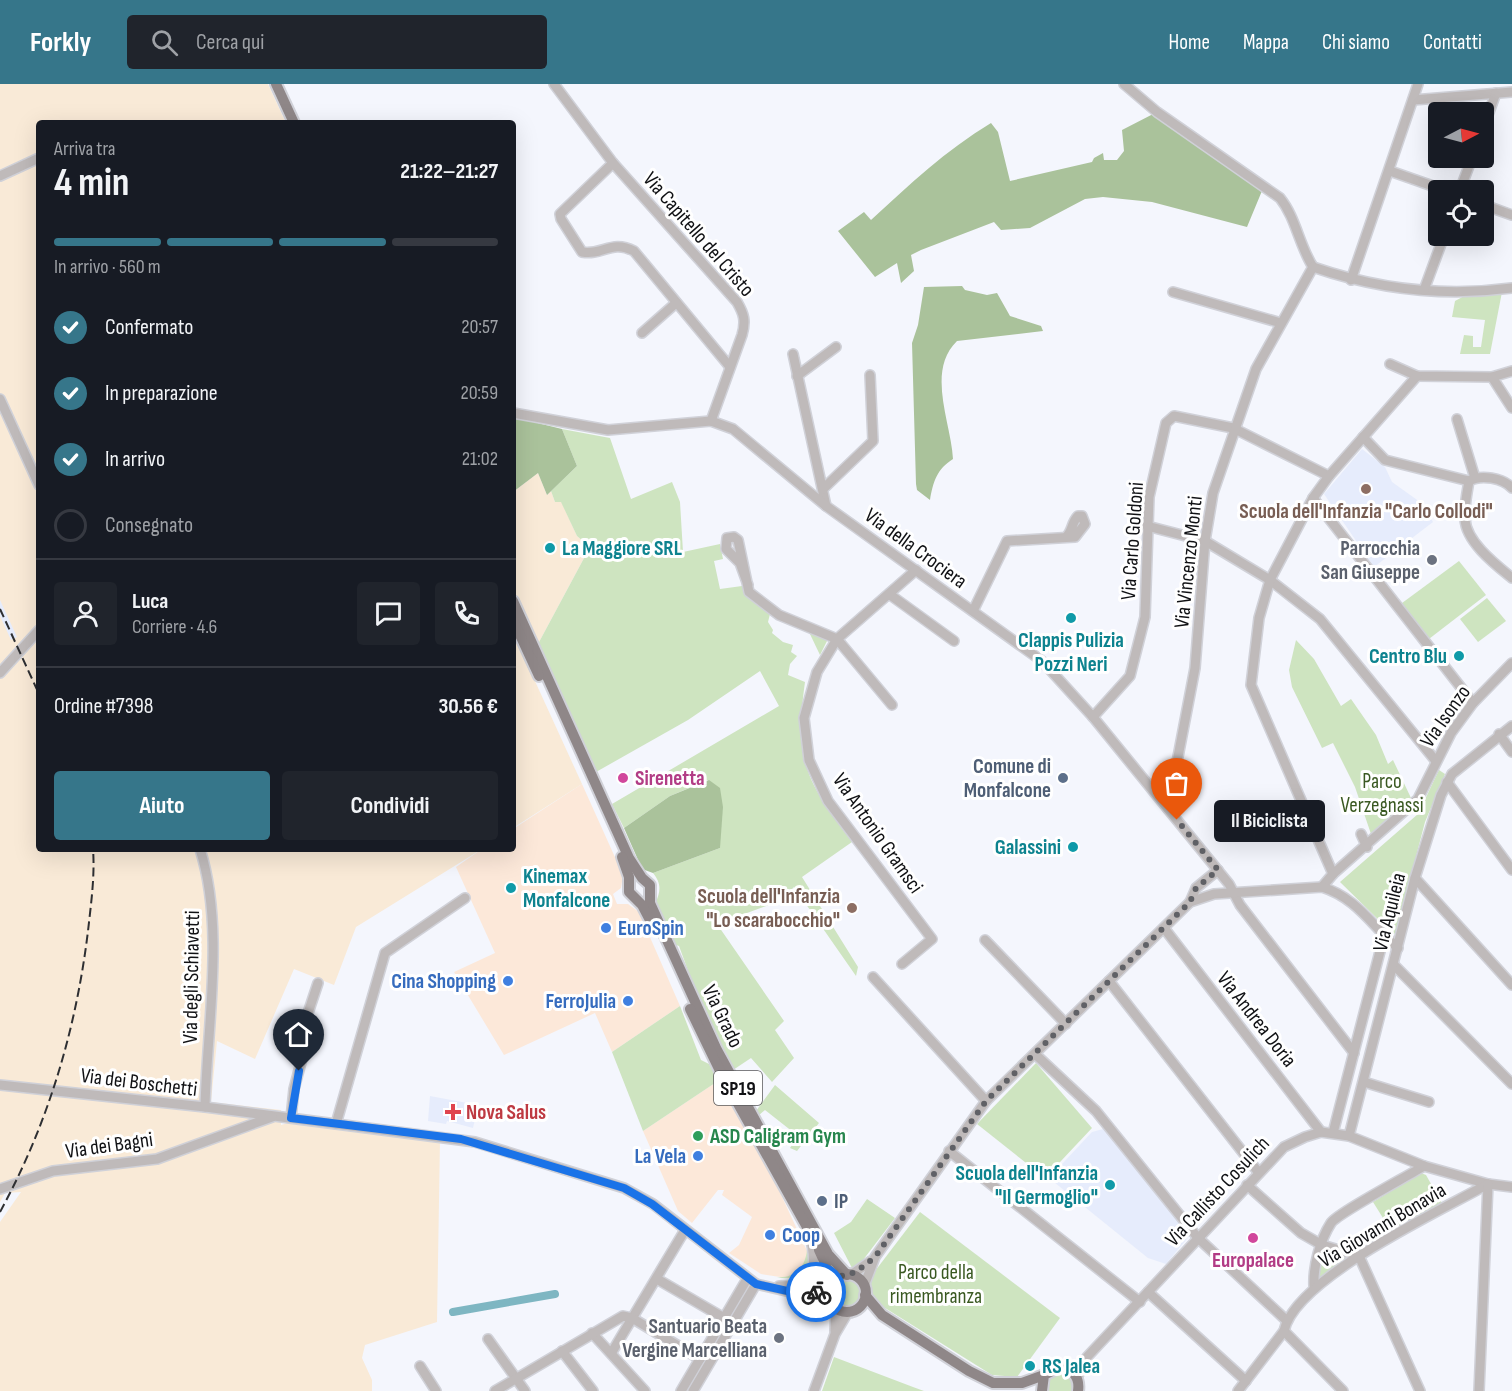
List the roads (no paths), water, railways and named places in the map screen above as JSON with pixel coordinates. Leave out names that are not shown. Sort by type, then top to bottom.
[{"type":"main road","points":[[276,84],[293,120]]},
{"type":"main road","name":"Via Grado","points":[[516,608],[630,858],[642,878],[648,882],[650,903],[717,1050],[828,1254],[849,1275]]},
{"type":"main road","name":"Via Grado","points":[[516,626],[626,866],[630,884],[629,892],[646,913],[722,1076],[824,1259],[829,1286]]},
{"type":"main road","points":[[630,884],[635,879],[642,878]]},
{"type":"main road","points":[[637,900],[644,899],[650,892]]},
{"type":"main road","points":[[882,1315],[852,1311],[832,1305],[829,1286],[837,1277],[849,1275],[865,1291],[882,1315],[983,1378],[1003,1384],[1022,1383],[1041,1391],[1044,1375]]},
{"type":"main road","points":[[852,1311],[865,1291]]},
{"type":"main road","name":"Via Callisto Cosulich","points":[[1022,1383],[1044,1375],[1054,1368],[1066,1368]]},
{"type":"main road","points":[[1066,1368],[1077,1384],[1088,1391]]},
{"type":"street","name":"Via Capitello del Cristo","points":[[554,84],[613,163],[737,302],[744,314],[745,324],[711,421]]},
{"type":"street","points":[[1124,84],[1157,112],[1280,198],[1288,208],[1305,254],[1313,267],[1351,280],[1383,287],[1424,290],[1512,288]]},
{"type":"street","points":[[1351,280],[1418,84]]},
{"type":"street","points":[[1413,100],[1512,92]]},
{"type":"street","points":[[1493,102],[1496,93]]},
{"type":"street","points":[[0,176],[36,159]]},
{"type":"street","points":[[613,163],[560,214],[561,219],[582,252],[590,254],[613,245],[634,251],[730,367]]},
{"type":"street","points":[[1390,171],[1428,184]]},
{"type":"street","points":[[1494,209],[1512,215]]},
{"type":"street","points":[[1424,290],[1440,246]]},
{"type":"street","name":"Via Vincenzo Monti","points":[[1168,809],[1195,668],[1205,542],[1213,493],[1233,428],[1256,369],[1313,267]]},
{"type":"street","points":[[1173,292],[1281,323]]},
{"type":"street","points":[[642,333],[676,303]]},
{"type":"street","points":[[797,376],[836,347]]},
{"type":"street","points":[[793,354],[826,506]]},
{"type":"street","points":[[1390,364],[1418,376],[1492,377],[1512,371]]},
{"type":"street","points":[[823,489],[873,441],[870,375]]},
{"type":"street","points":[[1333,874],[1251,685],[1259,618],[1270,580],[1313,498],[1329,476],[1418,376]]},
{"type":"street","points":[[1492,377],[1511,404]]},
{"type":"street","points":[[0,399],[36,477]]},
{"type":"street","name":"Via della Crociera","points":[[516,414],[608,430],[711,421],[733,429],[826,506],[1042,661],[1093,717],[1218,870],[1354,1053]]},
{"type":"street","name":"Via Carlo Goldoni","points":[[1093,717],[1130,676],[1145,617],[1149,497],[1166,423],[1174,416],[1233,428]]},
{"type":"street","points":[[1457,419],[1472,479],[1465,521],[1469,533],[1486,555],[1512,578]]},
{"type":"street","points":[[1233,428],[1294,456],[1329,476]]},
{"type":"street","points":[[1363,437],[1385,460],[1472,479],[1493,478],[1512,488]]},
{"type":"street","points":[[1313,498],[1473,703]]},
{"type":"street","points":[[1147,526],[1205,542],[1270,580],[1320,619],[1435,760]]},
{"type":"street","points":[[748,585],[740,563],[726,549],[727,538],[734,537],[738,540],[748,585],[749,592],[779,615],[837,639],[892,705]]},
{"type":"street","points":[[973,611],[1007,541],[1066,537]]},
{"type":"street","name":"Via Antonio Gramsci","points":[[902,964],[932,939],[828,801],[808,760],[804,718],[817,672],[837,639],[916,570]]},
{"type":"street","points":[[889,594],[954,641]]},
{"type":"street","points":[[0,673],[36,633]]},
{"type":"street","name":"Via Isonzo","points":[[1322,887],[1333,874],[1367,847],[1418,799],[1435,760],[1473,703],[1512,663]]},
{"type":"street","name":"Via Aquileia","points":[[1349,1136],[1415,878],[1447,782],[1452,774],[1499,734],[1512,726]]},
{"type":"street","points":[[1499,734],[1512,752]]},
{"type":"street","points":[[1447,782],[1512,870]]},
{"type":"street","points":[[1361,834],[1367,847]]},
{"type":"street","name":"Via degli Schiavetti","points":[[201,852],[208,877],[212,928],[205,1107]]},
{"type":"street","points":[[865,1291],[875,1257],[986,1101],[1164,928],[1190,902],[1196,888],[1218,870]]},
{"type":"street","points":[[1415,878],[1512,985]]},
{"type":"street","points":[[1190,902],[1214,894],[1322,887],[1339,892],[1352,901],[1398,948]]},
{"type":"street","points":[[336,1124],[385,953],[465,898]]},
{"type":"street","name":"Via Andrea Doria","points":[[1164,928],[1321,1132]]},
{"type":"street","name":"Via Aquileia","points":[[1333,1133],[1384,936]]},
{"type":"street","points":[[985,940],[1066,1024]]},
{"type":"street","points":[[1394,965],[1512,1084]]},
{"type":"street","points":[[873,977],[986,1101]]},
{"type":"street","points":[[1109,981],[1259,1173]]},
{"type":"street","points":[[291,1118],[294,1089],[308,1036],[305,1022],[318,983]]},
{"type":"street","points":[[1035,1054],[1096,1112],[1198,1238],[1286,1320],[1284,1331],[1238,1391]]},
{"type":"street","points":[[1364,1082],[1429,1102]]},
{"type":"street","name":"Via dei Boschetti","points":[[0,1085],[274,1116]]},
{"type":"street","name":"Via dei Bagni","points":[[0,1189],[53,1171],[157,1159],[274,1116],[291,1118],[476,1142],[624,1188],[640,1196],[752,1281]]},
{"type":"street","name":"Via Callisto Cosulich","points":[[1066,1368],[1087,1357],[1284,1147],[1321,1132],[1333,1133],[1349,1136],[1424,1166],[1488,1184],[1512,1187]]},
{"type":"street","points":[[949,1151],[1140,1302]]},
{"type":"street","points":[[1314,1287],[1314,1274],[1322,1245],[1332,1222],[1424,1166]]},
{"type":"street","points":[[1479,1391],[1488,1184]]},
{"type":"street","name":"Via Giovanni Bonavia","points":[[1286,1320],[1314,1287],[1359,1256],[1488,1184]]},
{"type":"street","points":[[1247,1185],[1301,1233],[1322,1245],[1359,1256],[1420,1391]]},
{"type":"street","points":[[612,1352],[685,1230]]},
{"type":"street","points":[[768,1286],[793,1286],[809,1276],[815,1263],[809,1232]]},
{"type":"street","points":[[849,1275],[875,1257]]},
{"type":"street","points":[[657,1279],[723,1318]]},
{"type":"street","points":[[752,1281],[832,1305],[835,1334]]},
{"type":"street","points":[[681,1391],[723,1318],[752,1281]]},
{"type":"street","points":[[693,1391],[752,1281]]},
{"type":"street","points":[[801,1294],[829,1286]]},
{"type":"street","points":[[1148,1292],[1245,1381]]},
{"type":"street","points":[[814,1391],[835,1334],[852,1311]]},
{"type":"street","points":[[495,1391],[622,1317],[632,1318],[700,1359]]},
{"type":"street","points":[[1284,1331],[1343,1391]]},
{"type":"street","points":[[592,1333],[612,1352],[631,1378],[645,1391]]},
{"type":"street","points":[[488,1339],[525,1391]]},
{"type":"street","points":[[562,1351],[593,1391]]},
{"type":"street","name":"Via Callisto Cosulich","points":[[1077,1384],[1087,1357]]},
{"type":"street","points":[[420,1366],[436,1391]]},
{"type":"waterway","points":[[453,1312],[555,1294]]},
{"type":"railway","points":[[0,609],[36,687]]},
{"type":"railway","points":[[0,1212],[46,1111],[68,1040],[88,931],[93,852]]},
{"type":"place","name":"Scuola dell'Infanzia \"Carlo Collodi\"","points":[[1366,489]]},
{"type":"place","name":"La Maggiore SRL","points":[[550,548]]},
{"type":"place","name":"Parrocchia San Giuseppe","points":[[1432,560]]},
{"type":"place","name":"Clappis Pulizia Pozzi Neri","points":[[1071,618]]},
{"type":"place","name":"Centro Blu","points":[[1459,656]]},
{"type":"place","name":"Sirenetta","points":[[623,778]]},
{"type":"place","name":"Comune di Monfalcone","points":[[1063,778]]},
{"type":"place","name":"Il Biciclista","points":[[1177,820]]},
{"type":"place","name":"Galassini","points":[[1073,847]]},
{"type":"place","name":"Kinemax Monfalcone","points":[[511,888]]},
{"type":"place","name":"Scuola dell'Infanzia \"Lo scarabocchio\"","points":[[852,908]]},
{"type":"place","name":"EuroSpin","points":[[606,928]]},
{"type":"place","name":"Cina Shopping","points":[[508,981]]},
{"type":"place","name":"FerroJulia","points":[[628,1001]]},
{"type":"place","name":"Nova Salus","points":[[453,1112]]},
{"type":"place","name":"ASD Caligram Gym","points":[[698,1136]]},
{"type":"place","name":"La Vela","points":[[698,1156]]},
{"type":"place","name":"Scuola dell'Infanzia \"Il Germoglio\"","points":[[1110,1185]]},
{"type":"place","name":"IP","points":[[822,1201]]},
{"type":"place","name":"Coop","points":[[770,1235]]},
{"type":"place","name":"Europalace","points":[[1253,1238]]},
{"type":"place","name":"Santuario Beata Vergine Marcelliana","points":[[779,1338]]},
{"type":"place","name":"RS Jalea","points":[[1030,1366]]},
{"type":"park label","name":"Parco Verzegnassi","points":[[1382,793]]},
{"type":"park label","name":"Parco della rimembranza","points":[[936,1284]]}]
